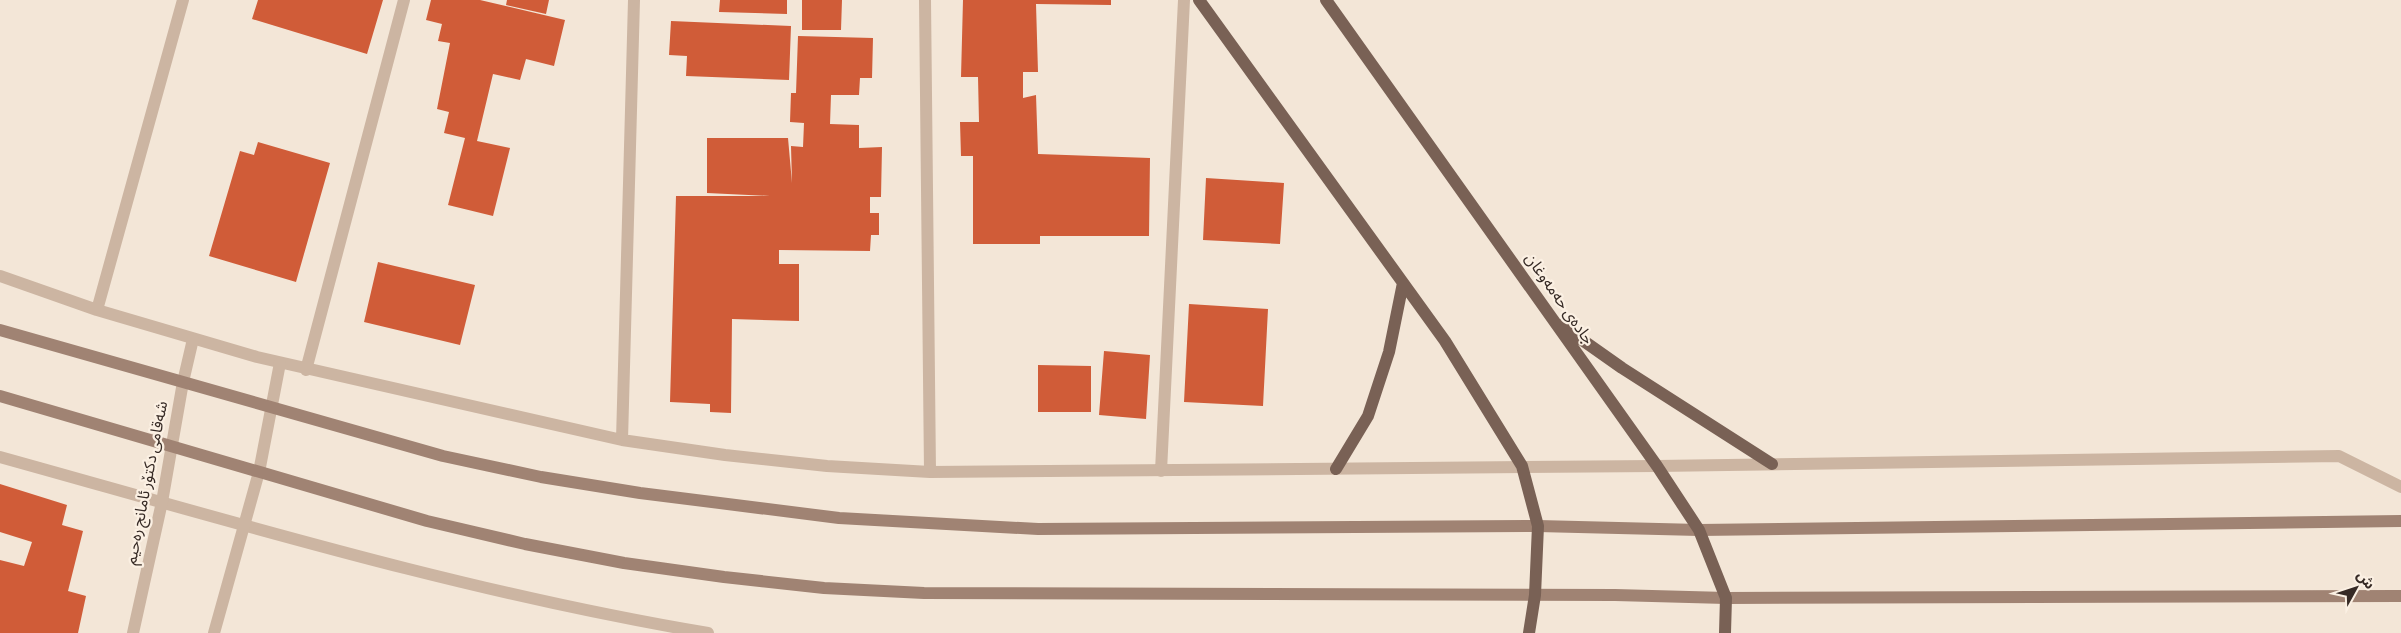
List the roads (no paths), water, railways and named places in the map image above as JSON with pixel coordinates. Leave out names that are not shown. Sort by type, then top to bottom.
[{"type":"main road","points":[[1199,0],[1445,340],[1522,466],[1538,526],[1535,595],[1529,633]]},
{"type":"main road","name":"جادەی حەمەوغان","points":[[1326,0],[1657,466],[1698,530],[1726,598],[1726,633]]},
{"type":"main road","points":[[1336,469],[1368,416],[1389,352],[1403,283]]},
{"type":"main road","points":[[1554,320],[1622,368],[1772,464]]},
{"type":"main road","points":[[0,330],[443,456],[541,476],[739,507],[839,518],[1038,529],[1538,526],[1698,530],[2401,521]]},
{"type":"main road","points":[[0,396],[427,521],[525,544],[624,563],[824,588],[924,593],[1535,595],[1726,598],[2401,596]]},
{"type":"street","points":[[97,310],[183,0]]},
{"type":"street","points":[[306,370],[404,0]]},
{"type":"street","points":[[622,440],[634,0]]},
{"type":"street","points":[[925,0],[930,472]]},
{"type":"street","points":[[1161,471],[1184,0]]},
{"type":"street","points":[[0,276],[97,310],[306,370],[622,440],[725,455],[827,466],[930,472],[1161,471],[2339,456],[2401,487]]},
{"type":"street","name":"شەقامی دکتۆر ئامانج رەحیم","points":[[133,633],[162,502],[183,382],[193,339]]},
{"type":"street","points":[[214,633],[259,472],[280,363]]},
{"type":"street","points":[[0,457],[512,596],[612,617],[708,633]]}]
